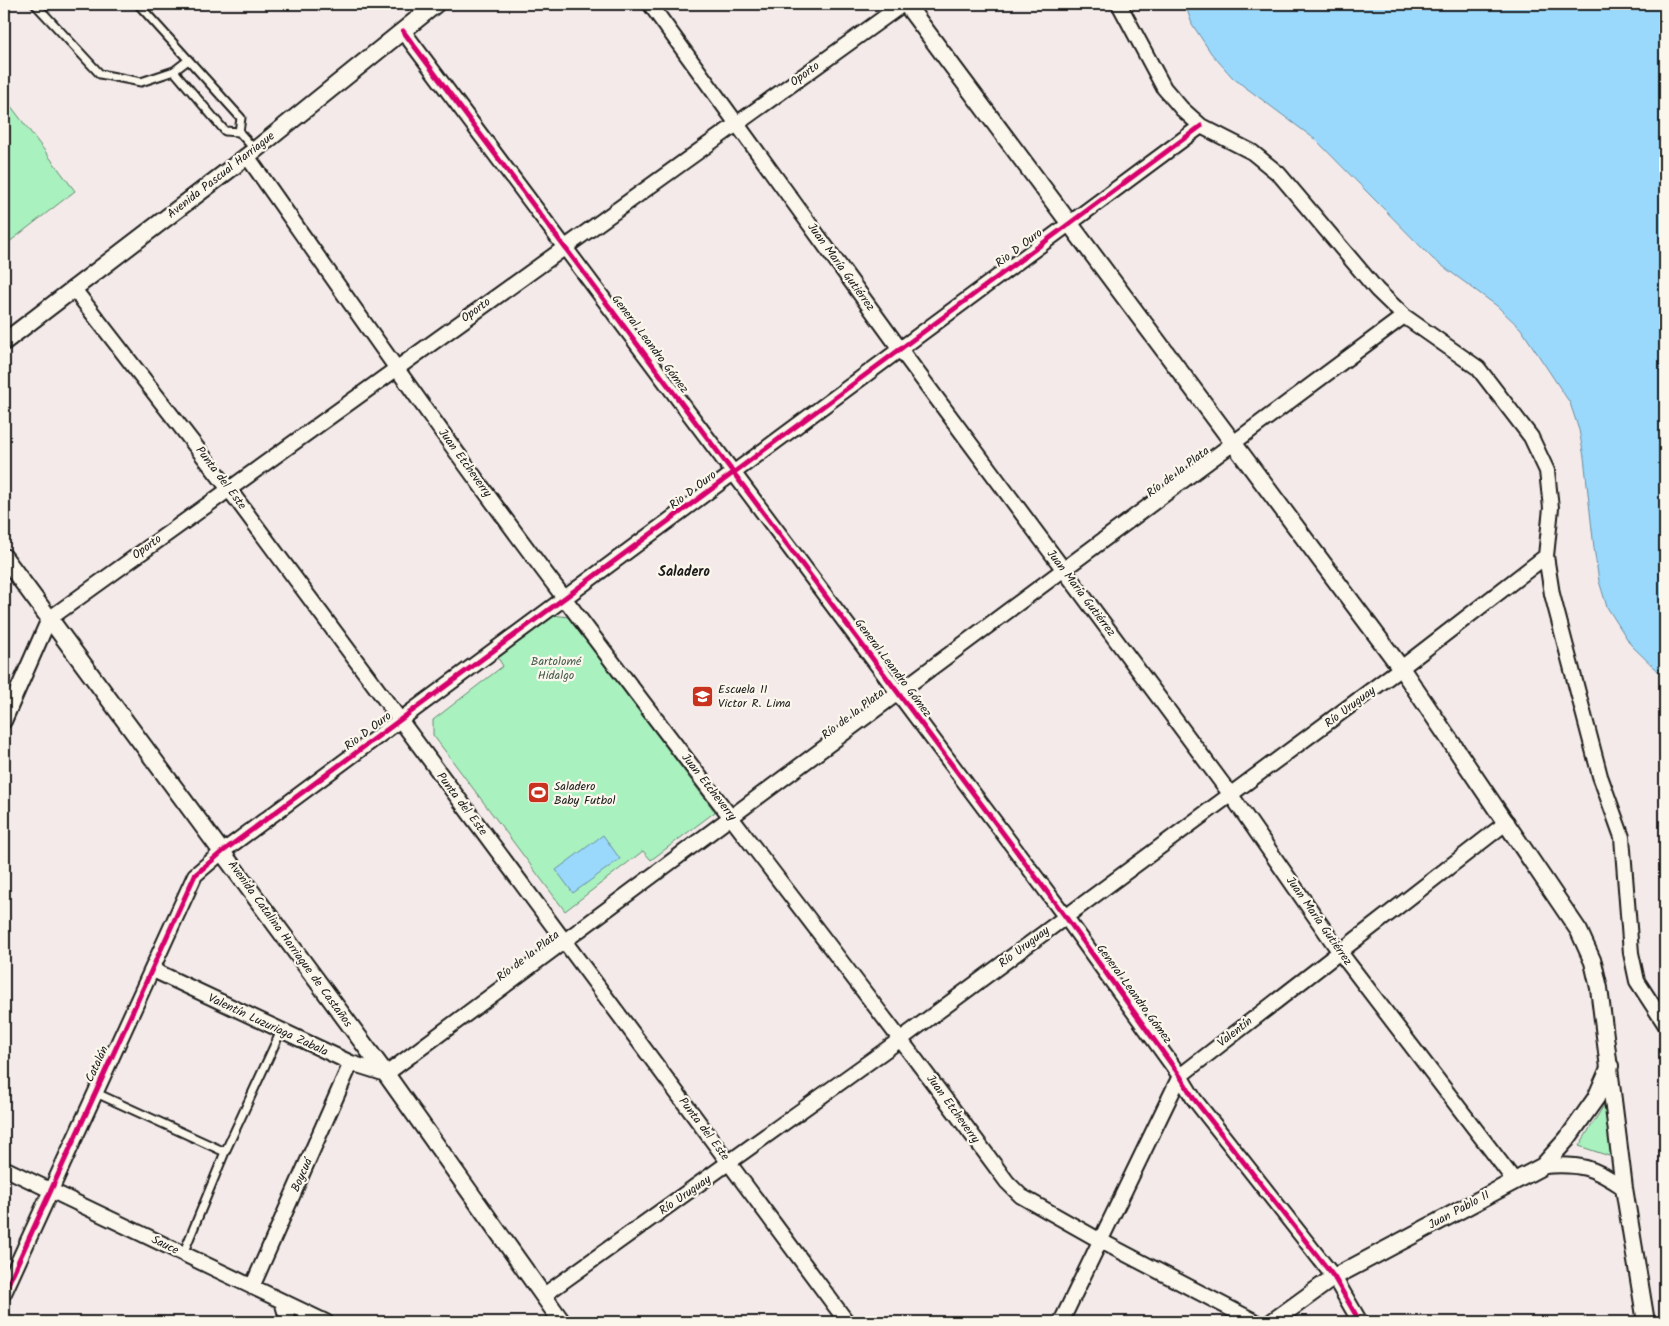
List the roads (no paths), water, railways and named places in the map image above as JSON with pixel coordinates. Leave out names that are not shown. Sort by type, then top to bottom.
[{"type":"street","name":"Avenida Pascual Harriague","points":[[4,342],[251,153],[436,4]]},
{"type":"street","name":"Juan María Gutiérrez","points":[[650,4],[900,349],[1231,795],[1339,951],[1514,1180]]},
{"type":"street","name":"Oporto","points":[[49,619],[228,488],[905,4]]},
{"type":"street","points":[[905,4],[1401,668],[1579,931],[1593,962],[1599,988],[1624,1188],[1646,1322]]},
{"type":"street","points":[[1119,4],[1164,88],[1182,109],[1201,126],[1252,152],[1279,174],[1376,290],[1404,316],[1478,368],[1531,437],[1547,471],[1551,508],[1546,556],[1552,594],[1595,757],[1622,837],[1631,953],[1636,981],[1665,1024]]},
{"type":"street","name":"General Leandro Gómez","points":[[403,31],[1065,916],[1180,1076],[1194,1099],[1334,1276],[1360,1322]]},
{"type":"street","name":"Rio D Ouro","points":[[222,852],[1201,126]]},
{"type":"street","name":"Juan Etcheverry","points":[[251,153],[396,368],[564,598],[901,1039],[1006,1182],[1021,1196],[1099,1240],[1256,1322]]},
{"type":"street","name":"Punta del Este","points":[[73,288],[228,488],[847,1322]]},
{"type":"street","name":"Río de la Plata","points":[[386,1074],[1404,316]]},
{"type":"street","name":"Río Uruguay","points":[[544,1295],[730,1164],[901,1039],[1401,668],[1546,556]]},
{"type":"street","name":"Avenida Catalina Harriague de Castaños","points":[[4,557],[386,1074],[560,1318]]},
{"type":"street","points":[[4,720],[49,619]]},
{"type":"street","name":"Valentín","points":[[1061,1322],[1099,1240],[1180,1076],[1507,822]]},
{"type":"street","name":"Catalán","points":[[4,1293],[94,1092],[196,875],[222,852]]},
{"type":"street","name":"Valentín Luzuriaga Zabala","points":[[153,970],[351,1063],[386,1074]]},
{"type":"street","name":"Boycuá","points":[[252,1287],[351,1063]]},
{"type":"street","name":"Juan Pablo II","points":[[1272,1322],[1334,1276],[1543,1166],[1568,1139],[1596,1098],[1610,1064]]},
{"type":"street","points":[[1543,1166],[1570,1164],[1585,1166],[1602,1172],[1624,1188]]},
{"type":"street","name":"Sauce","points":[[4,1168],[326,1322]]},
{"type":"street","points":[[282,1302],[288,1322]]},
{"type":"lane","points":[[35,4],[100,74],[141,82],[174,72],[187,61]]},
{"type":"lane","points":[[138,4],[187,61],[241,118],[240,132],[251,153]]},
{"type":"lane","points":[[174,72],[225,131],[240,132]]},
{"type":"lane","points":[[183,1254],[225,1152],[281,1031]]},
{"type":"lane","points":[[94,1092],[225,1152]]},
{"type":"water","points":[[1185,4],[1665,4],[1665,678],[1631,645],[1607,607],[1599,581],[1579,430],[1570,403],[1521,329],[1497,306],[1433,259],[1316,140],[1233,78],[1211,53],[1192,24]]},
{"type":"water","points":[[603,835],[620,859],[573,893],[556,870]]},
{"type":"place","name":"Escuela 11 Victor R. Lima","points":[[702,696]]},
{"type":"place","name":"Saladero Baby Futbol","points":[[538,793]]},
{"type":"district","name":"Saladero","points":[[684,572]]},
{"type":"park label","name":"Bartolomé Hidalgo","points":[[556,668]]}]
